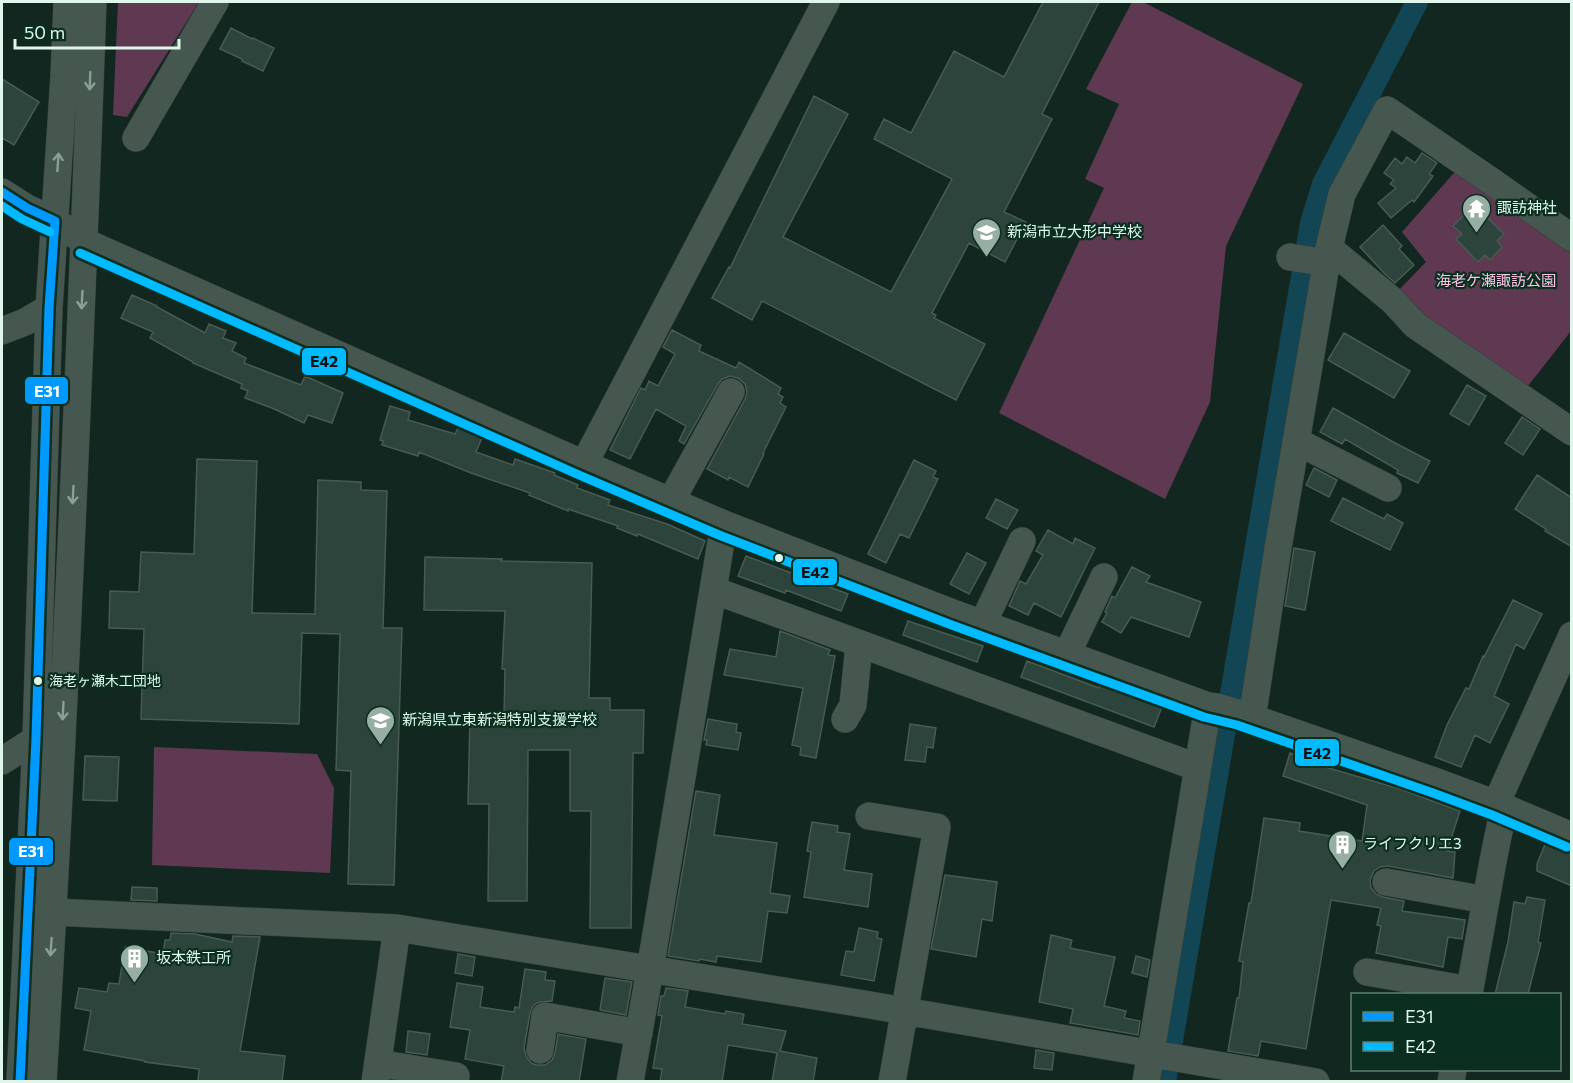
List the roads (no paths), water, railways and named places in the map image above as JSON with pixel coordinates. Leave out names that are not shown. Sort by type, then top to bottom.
[{"type":"street","points":[[20,1082],[36,739],[49,308],[67,2]]},
{"type":"street","points":[[43,1082],[53,912],[93,2]]},
{"type":"street","points":[[136,138],[215,2]]},
{"type":"street","points":[[584,464],[826,2]]},
{"type":"street","points":[[1146,1082],[1230,712],[1296,441],[1328,255],[1342,194],[1387,110],[1572,238]]},
{"type":"street","points":[[2,192],[27,208],[55,221],[84,242],[724,524],[1067,654],[1500,805],[1572,836]]},
{"type":"street","points":[[1290,257],[1328,255],[1393,301],[1415,325],[1572,432]]},
{"type":"street","points":[[2,331],[25,322],[49,308]]},
{"type":"street","points":[[671,501],[731,392]]},
{"type":"street","points":[[1296,441],[1388,488]]},
{"type":"street","points":[[630,1082],[724,524]]},
{"type":"street","points":[[983,623],[1022,541]]},
{"type":"street","points":[[1067,654],[1104,577]]},
{"type":"street","points":[[713,590],[1188,764]]},
{"type":"street","points":[[1368,972],[1470,992],[1500,805],[1572,635]]},
{"type":"street","points":[[845,719],[853,705],[859,644]]},
{"type":"street","points":[[2,761],[36,739]]},
{"type":"street","points":[[869,816],[937,827],[892,1082]]},
{"type":"street","points":[[1386,882],[1486,900]]},
{"type":"street","points":[[53,912],[397,928],[1316,1082]]},
{"type":"street","points":[[397,928],[377,1072],[456,1076]]},
{"type":"street","points":[[540,1050],[545,1016],[639,1033]]},
{"type":"waterway","points":[[1165,1082],[1311,223],[1323,184],[1417,2]]},
{"type":"place","name":"諏訪神社","points":[[1476,234]]},
{"type":"place","name":"新潟市立大形中学校","points":[[986,258]]},
{"type":"place","name":"海老ヶ瀬木工団地","points":[[38,681]]},
{"type":"place","name":"新潟県立東新潟特別支援学校","points":[[381,746]]},
{"type":"place","name":"ライフクリエ3","points":[[1342,870]]},
{"type":"place","name":"坂本鉄工所","points":[[135,984]]},
{"type":"park label","name":"海老ケ瀬諏訪公園","points":[[1496,281]]}]
